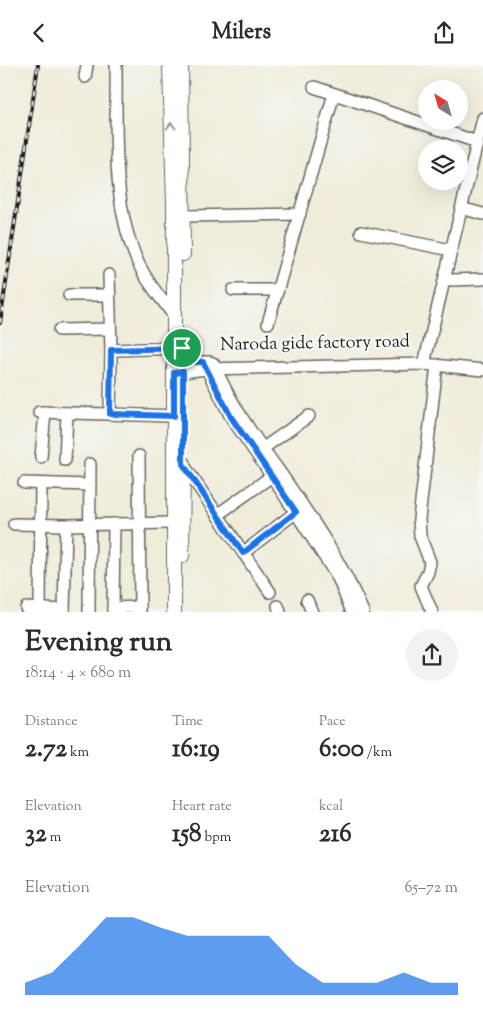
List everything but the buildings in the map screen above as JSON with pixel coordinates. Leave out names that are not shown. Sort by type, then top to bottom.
[{"type":"main road","points":[[170,65],[174,204],[174,316],[179,361],[183,464],[181,612]]},
{"type":"main road","points":[[174,612],[172,523],[174,416],[179,361],[184,216],[181,65]]},
{"type":"street","points":[[116,65],[118,170],[124,223],[136,259],[150,284],[174,316]]},
{"type":"street","points":[[314,87],[480,145]]},
{"type":"street","points":[[268,323],[334,94]]},
{"type":"street","name":"Naroda gidc factory road","points":[[430,362],[468,210],[483,118]]},
{"type":"street","name":"Naroda gidc factory road","points":[[430,362],[451,250],[480,145]]},
{"type":"street","points":[[468,210],[483,214]]},
{"type":"street","points":[[184,216],[300,214]]},
{"type":"street","points":[[361,232],[451,250]]},
{"type":"street","points":[[109,275],[110,414]]},
{"type":"street","points":[[451,280],[483,279]]},
{"type":"street","points":[[234,290],[278,290]]},
{"type":"street","points":[[69,295],[109,295]]},
{"type":"street","points":[[59,330],[110,329]]},
{"type":"street","name":"Naroda gidc factory road","points":[[111,350],[209,365],[483,363]]},
{"type":"street","points":[[430,362],[418,519],[420,536],[430,562],[428,572],[421,586],[432,612]]},
{"type":"street","name":"Naroda gidc factory road","points":[[430,362],[483,370]]},
{"type":"street","points":[[209,365],[238,413],[309,516],[338,562],[363,612]]},
{"type":"street","points":[[209,365],[235,423],[296,512],[338,578],[352,612]]},
{"type":"street","points":[[41,457],[42,412],[174,416]]},
{"type":"street","points":[[65,460],[67,413]]},
{"type":"street","points":[[262,449],[310,416]]},
{"type":"street","points":[[114,525],[113,610],[140,609],[140,456]]},
{"type":"street","points":[[89,612],[90,464]]},
{"type":"street","points":[[183,464],[270,592]]},
{"type":"street","points":[[217,515],[272,476]]},
{"type":"street","points":[[24,483],[90,485]]},
{"type":"street","points":[[40,610],[41,484]]},
{"type":"street","points":[[243,553],[296,512]]},
{"type":"street","points":[[14,524],[114,525],[172,523]]},
{"type":"street","points":[[26,608],[64,611],[66,525]]},
{"type":"street","points":[[307,600],[312,612]]},
{"type":"railway","points":[[0,323],[38,65]]},
{"type":"route","points":[[182,348],[183,362],[203,362],[223,403],[239,430],[296,512],[243,553],[183,464],[183,372],[174,373],[174,416],[110,414],[111,350],[182,348]]}]
